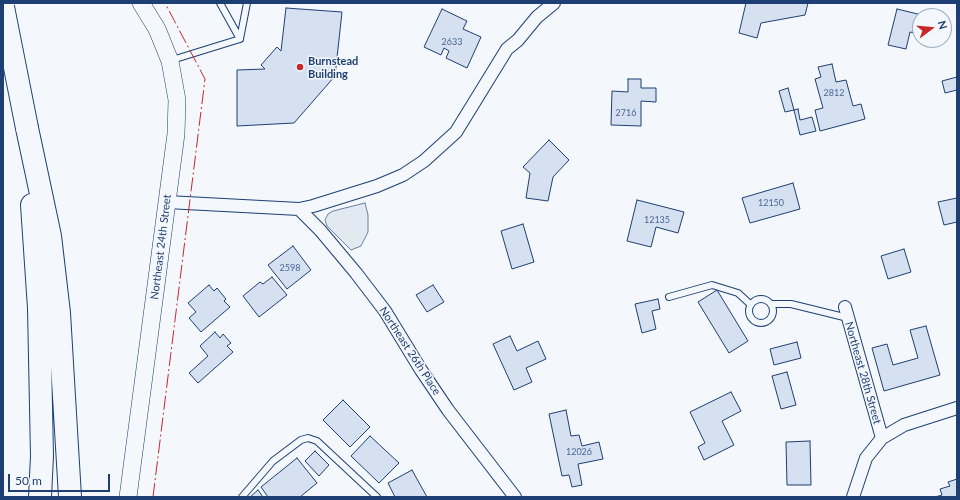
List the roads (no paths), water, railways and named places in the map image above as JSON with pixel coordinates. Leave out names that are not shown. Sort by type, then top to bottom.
[{"type":"highway","points":[[3,7],[50,236],[59,313],[70,497]]},
{"type":"highway","points":[[27,128],[39,308],[42,456],[40,497]]},
{"type":"street","points":[[3,7],[5,3]]},
{"type":"street","name":"Northeast 24th Street","points":[[128,497],[176,134],[177,100],[170,61],[157,29],[141,3]]},
{"type":"street","points":[[167,202],[299,209],[377,186],[402,175],[424,161],[456,132],[508,49],[518,40],[537,17],[554,3]]},
{"type":"street","name":"Northeast 26th Place","points":[[299,209],[320,230],[385,311],[421,370],[448,410],[516,497]]},
{"type":"street","name":"Northeast 28th Street","points":[[846,313],[882,438]]},
{"type":"street","points":[[853,497],[866,458],[882,438],[904,424],[957,408]]},
{"type":"lane","points":[[220,3],[240,39]]},
{"type":"lane","points":[[240,39],[247,3]]},
{"type":"lane","points":[[170,61],[240,39]]},
{"type":"lane","points":[[669,297],[712,285],[738,293],[750,304]]},
{"type":"lane","points":[[761,298],[769,301],[773,312],[772,316],[766,322],[758,323],[751,319],[749,315],[750,304],[761,298]]},
{"type":"lane","points":[[771,304],[791,304],[846,313]]},
{"type":"lane","points":[[242,497],[273,461],[300,440],[308,438],[316,441],[377,497]]},
{"type":"place","name":"Burnstead Building","points":[[300,67]]}]
